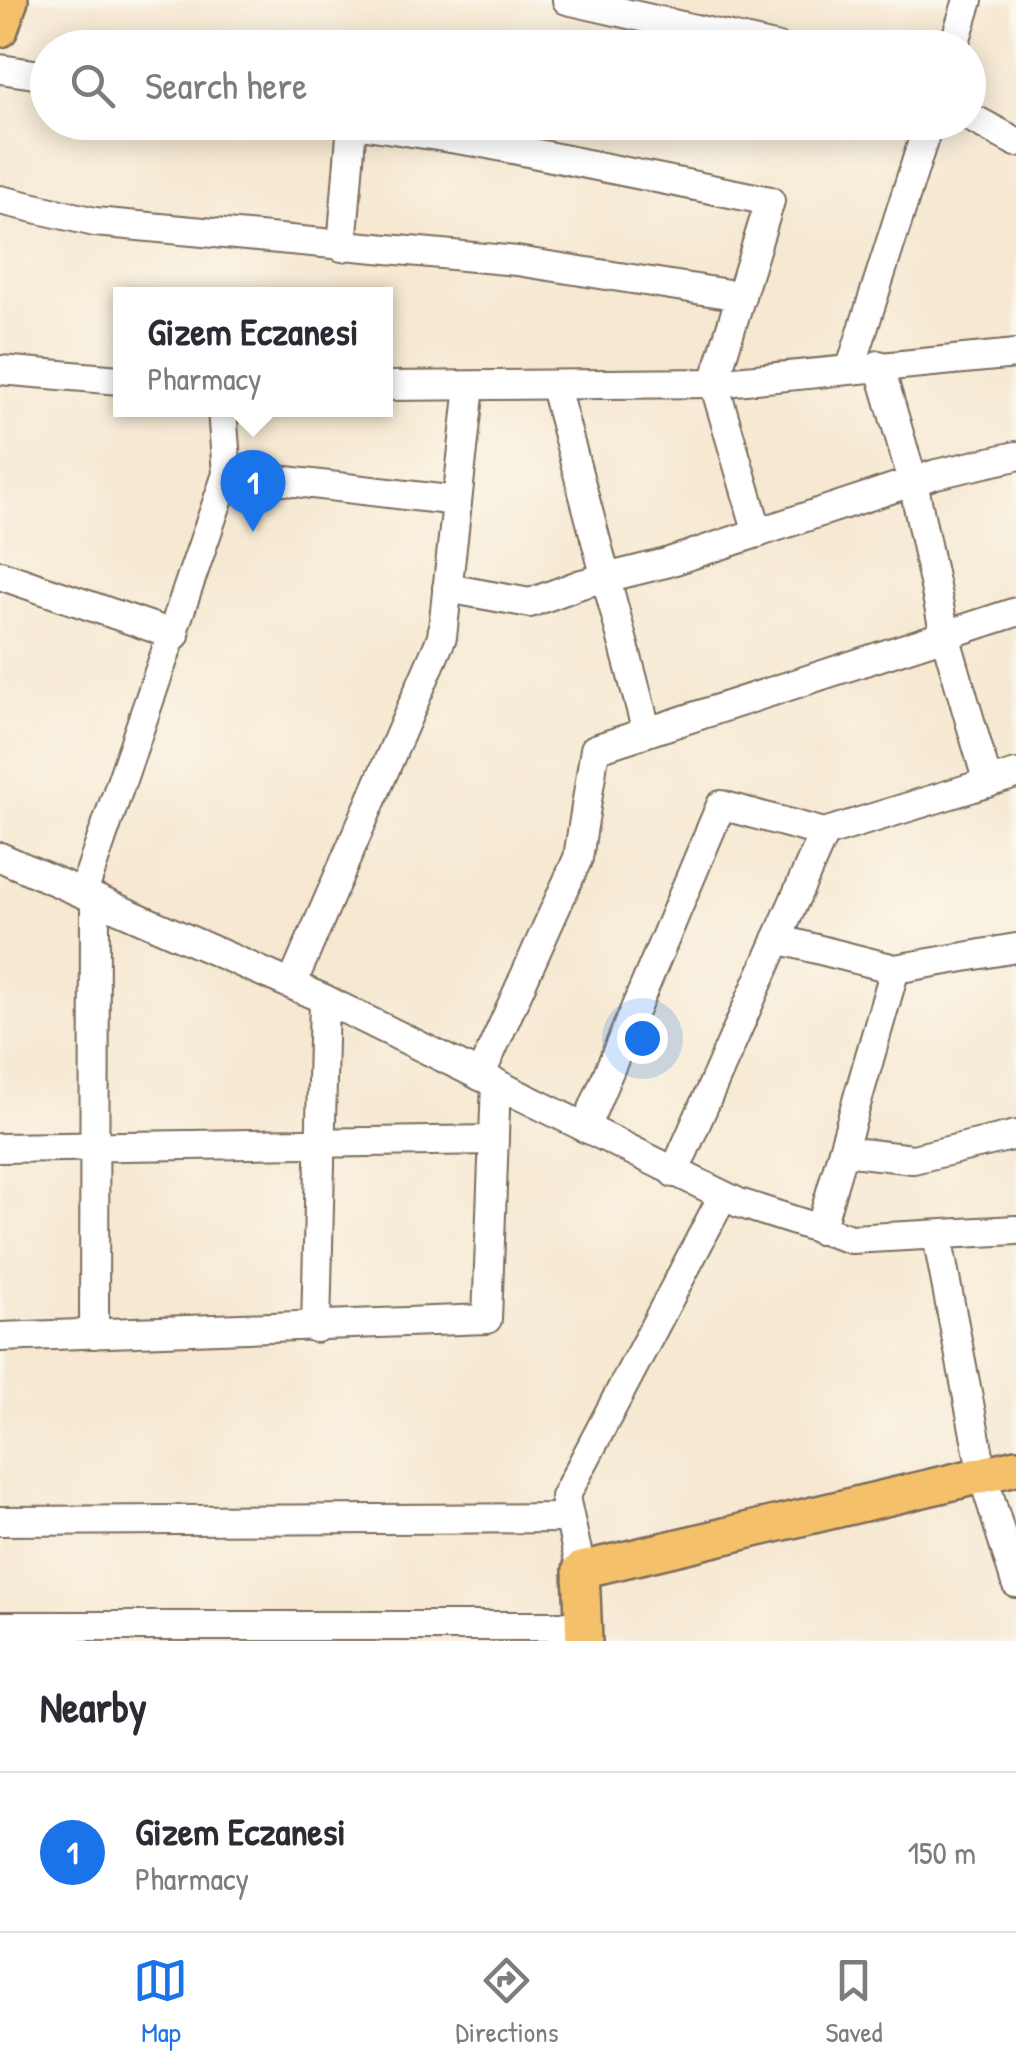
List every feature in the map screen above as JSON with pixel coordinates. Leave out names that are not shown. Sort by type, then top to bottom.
[{"type":"main road","points":[[0,29],[10,0]]},
{"type":"main road","points":[[583,1634],[580,1570],[999,1471]]},
{"type":"street","points":[[568,0],[700,30]]},
{"type":"street","points":[[959,30],[968,0]]},
{"type":"street","points":[[0,69],[30,73]]},
{"type":"street","points":[[986,126],[1016,142]]},
{"type":"street","points":[[342,247],[349,140]]},
{"type":"street","points":[[462,140],[770,201],[714,382],[758,533]]},
{"type":"street","points":[[924,140],[865,366],[913,482],[945,635],[988,783]]},
{"type":"street","points":[[0,200],[95,222],[516,261],[741,296]]},
{"type":"street","points":[[393,386],[714,382],[1015,349]]},
{"type":"street","points":[[0,370],[113,379]]},
{"type":"street","points":[[292,984],[442,637],[470,386]]},
{"type":"street","points":[[555,386],[647,732]]},
{"type":"street","points":[[94,1334],[96,1146],[89,896],[227,474],[223,417]]},
{"type":"street","points":[[447,588],[530,604],[913,482],[1016,456]]},
{"type":"street","points":[[227,474],[456,501]]},
{"type":"street","points":[[0,574],[175,635]]},
{"type":"street","points":[[0,1338],[487,1319],[494,1140],[488,1080],[578,858],[595,749],[1016,612]]},
{"type":"street","points":[[585,1128],[721,804],[824,833],[1016,774]]},
{"type":"street","points":[[674,1172],[824,833]]},
{"type":"street","points":[[0,857],[324,998],[724,1196],[851,1240],[1016,1230]]},
{"type":"street","points":[[777,939],[895,968],[1016,948]]},
{"type":"street","points":[[820,1230],[895,968]]},
{"type":"street","points":[[316,1328],[324,998]]},
{"type":"street","points":[[843,1150],[912,1159],[1016,1135]]},
{"type":"street","points":[[0,1148],[494,1140]]},
{"type":"street","points":[[580,1570],[565,1497],[724,1196]]},
{"type":"street","points":[[938,1236],[999,1471],[1016,1583]]},
{"type":"street","points":[[0,1521],[569,1518]]},
{"type":"street","points":[[0,1626],[583,1634]]},
{"type":"place","name":"Gizem Eczanesi","points":[[253,532]]}]
